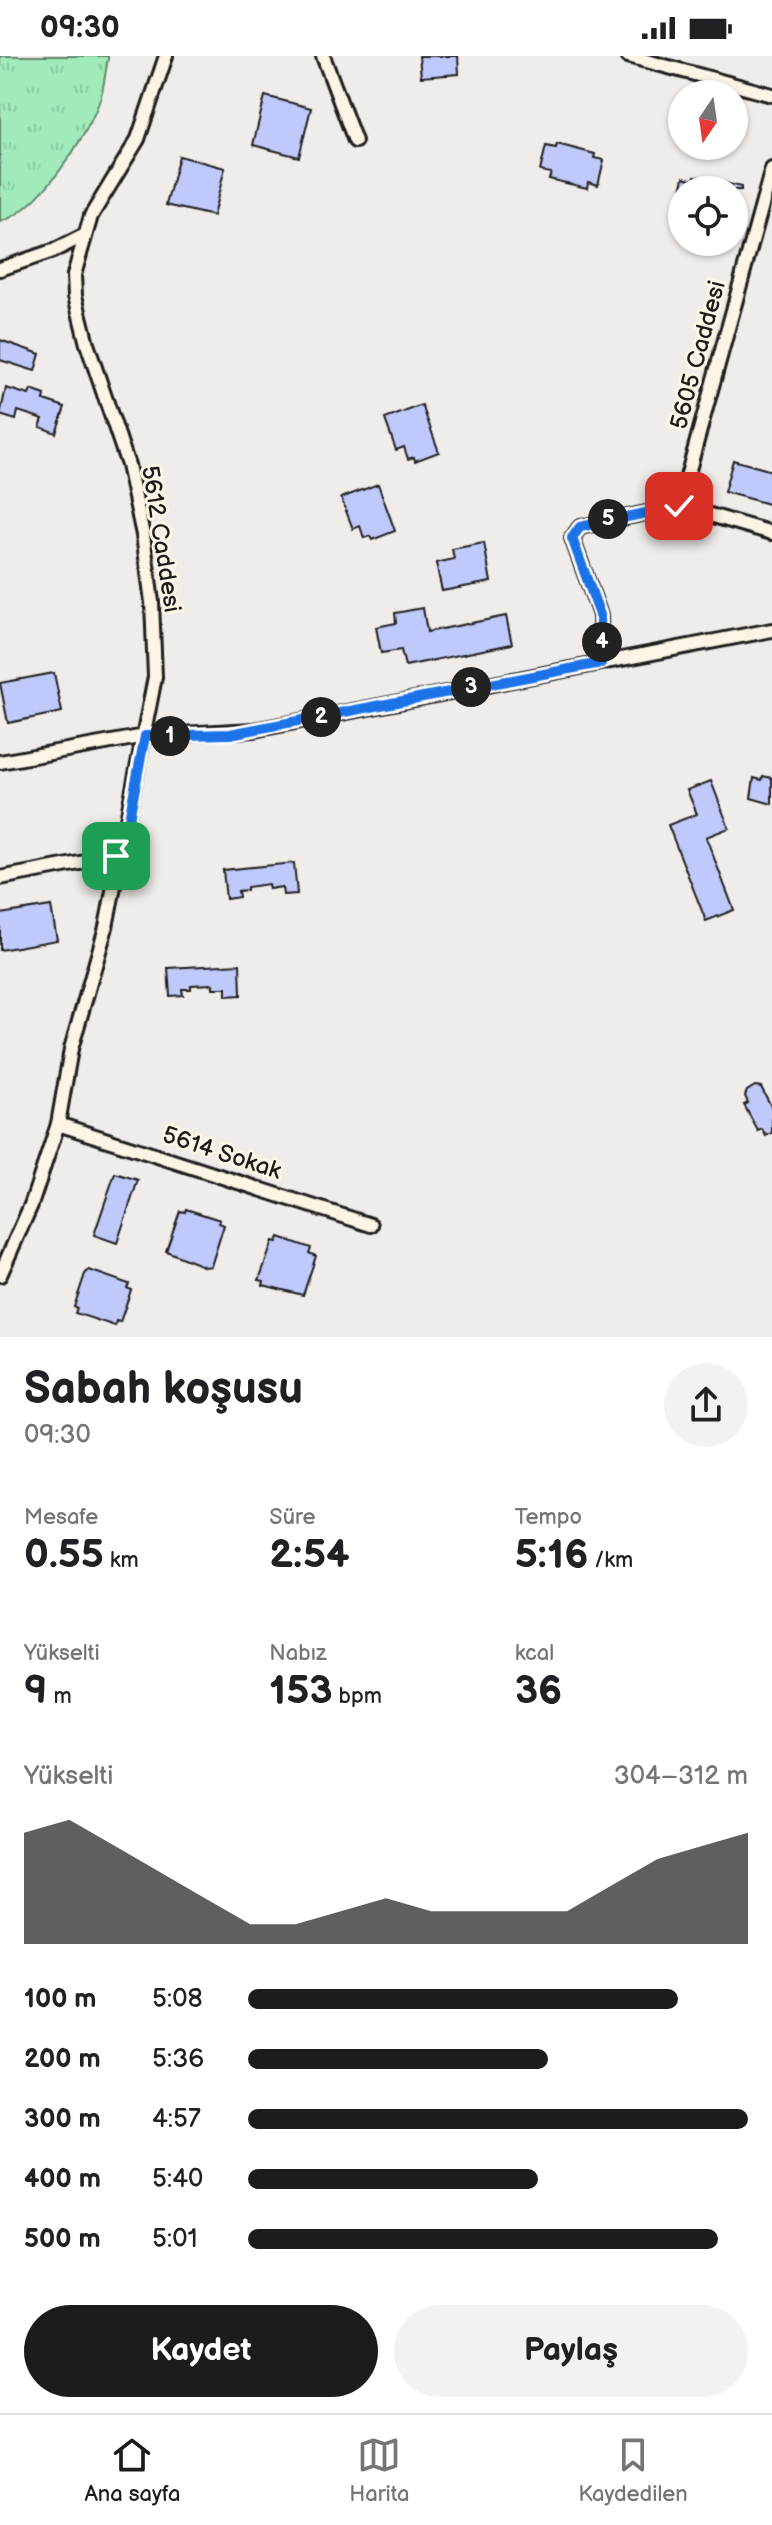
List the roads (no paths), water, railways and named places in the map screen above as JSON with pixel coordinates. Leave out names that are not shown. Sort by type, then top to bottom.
[{"type":"street","name":"5612 Caddesi","points":[[0,1275],[31,1205],[58,1124],[71,1049],[90,994],[122,855],[155,677],[150,575],[128,465],[75,296],[74,275],[83,236],[138,139],[166,56]]},
{"type":"street","points":[[323,56],[355,141]]},
{"type":"street","points":[[628,56],[772,95]]},
{"type":"street","name":"5605 Caddesi","points":[[679,506],[772,169]]},
{"type":"street","points":[[0,269],[53,251],[83,236]]},
{"type":"street","points":[[601,663],[600,615],[572,538],[580,527],[679,506],[772,533]]},
{"type":"street","points":[[0,762],[145,736],[230,734],[772,630]]},
{"type":"street","points":[[0,878],[122,855]]},
{"type":"street","name":"5614 Sokak","points":[[58,1124],[371,1225]]}]
